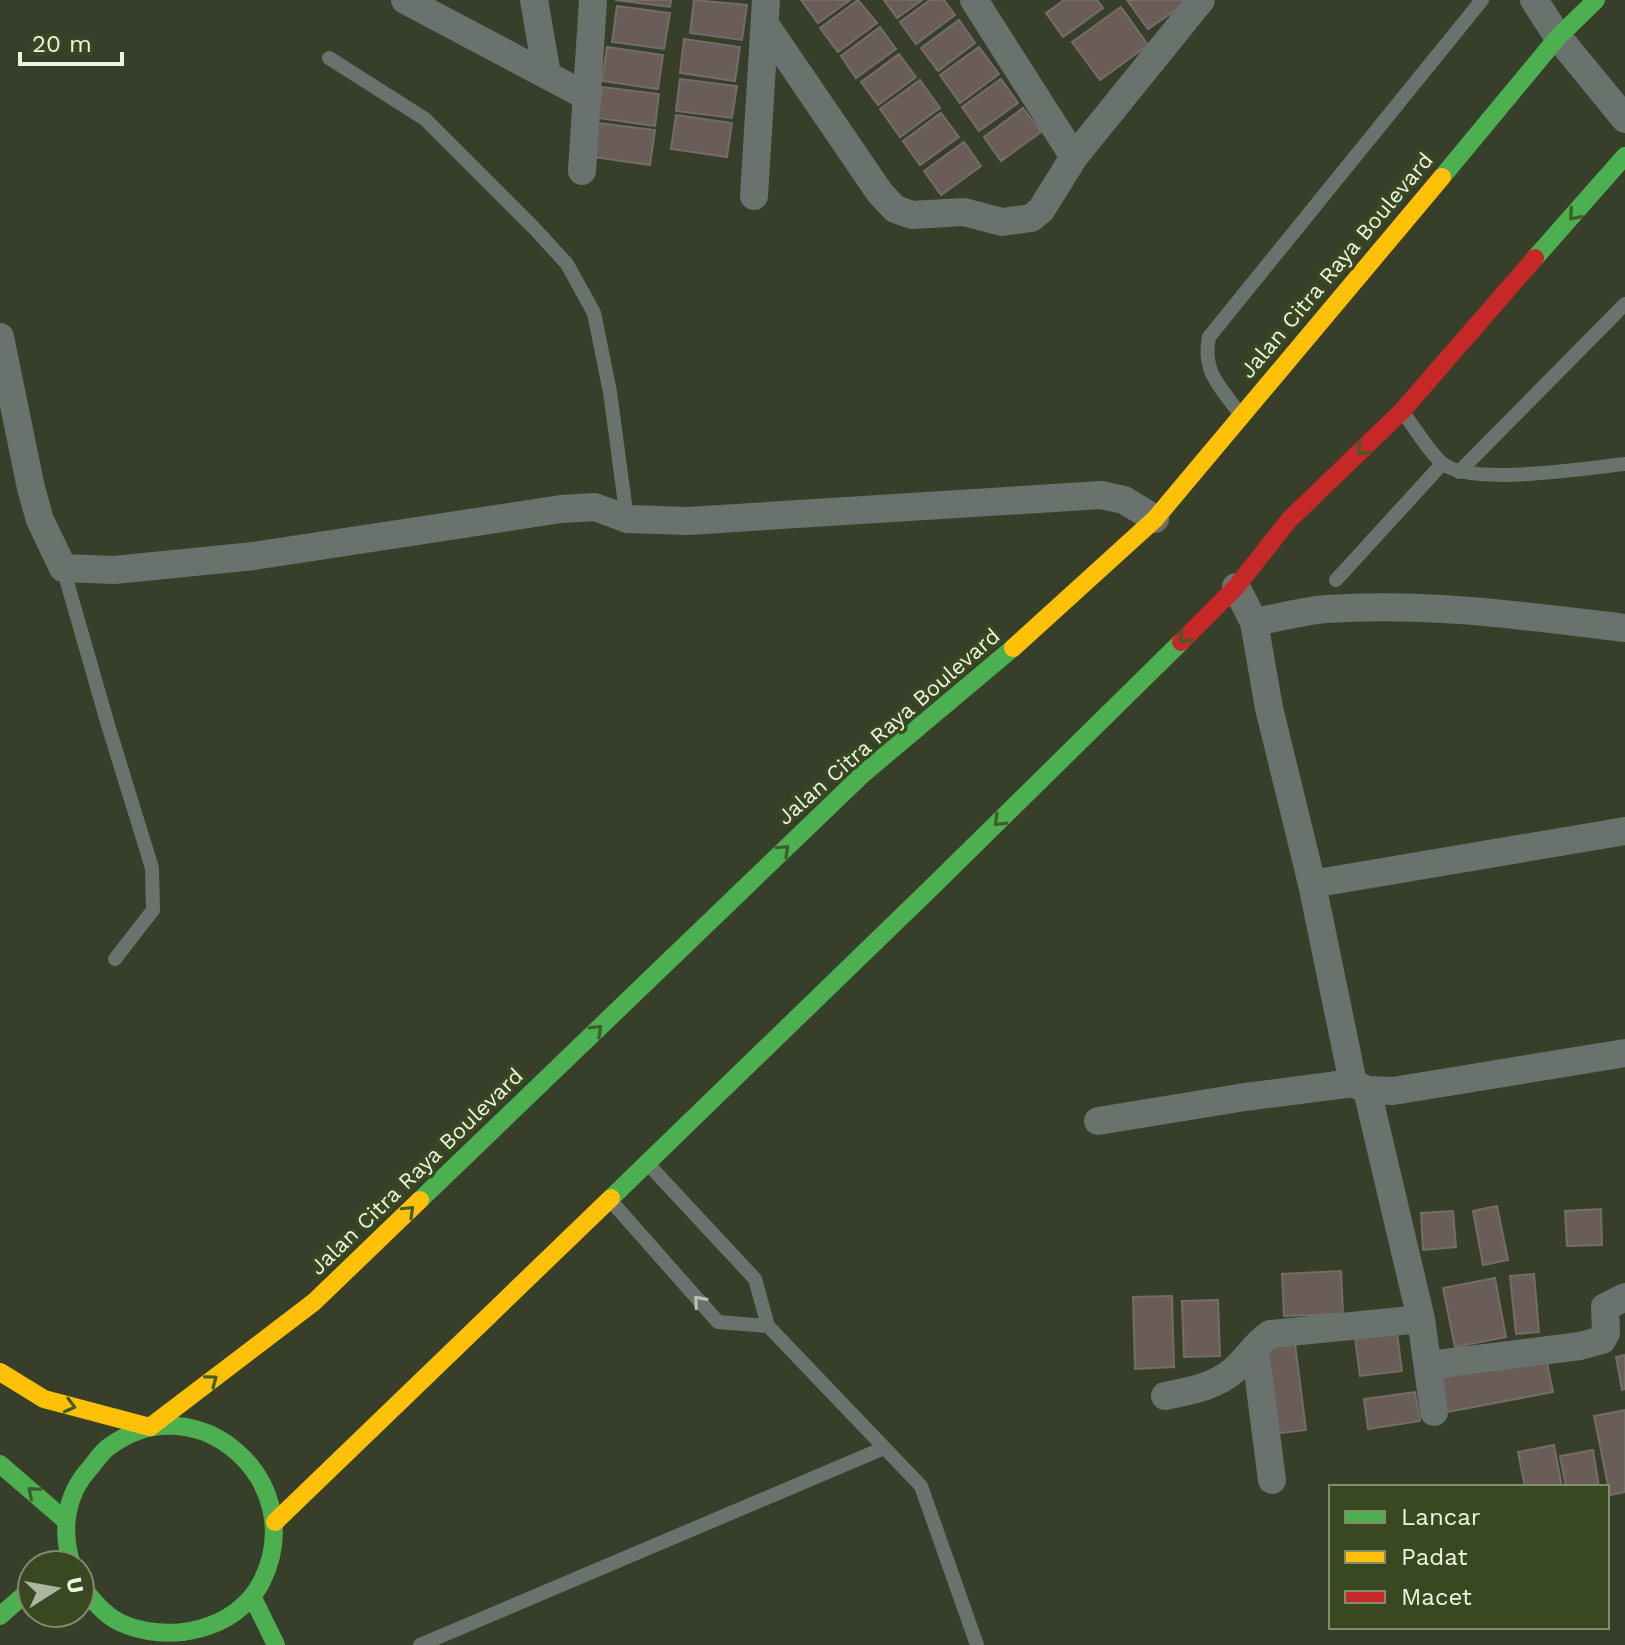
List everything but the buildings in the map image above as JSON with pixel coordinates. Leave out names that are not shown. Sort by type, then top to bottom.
[{"type":"main road","name":"Jalan Citra Raya Boulevard","points":[[150,1427],[314,1302],[863,774],[1010,651],[1155,519],[1558,37],[1596,0]]},
{"type":"main road","points":[[275,1522],[932,887],[1236,587],[1289,520],[1402,411],[1625,156]]},
{"type":"main road","points":[[0,1372],[44,1399],[150,1427],[185,1426],[218,1437],[247,1458],[266,1487],[275,1522],[274,1548],[266,1574],[252,1596],[226,1620],[183,1640],[146,1633],[119,1622],[96,1605]]},
{"type":"main road","points":[[66,1549],[66,1521],[74,1488],[92,1460],[118,1438],[150,1427]]},
{"type":"main road","points":[[0,1464],[66,1521]]},
{"type":"main road","points":[[252,1596],[276,1645]]},
{"type":"main road","points":[[0,1616],[16,1602]]},
{"type":"street","points":[[405,0],[588,97]]},
{"type":"street","points":[[534,0],[547,75]]},
{"type":"street","points":[[582,171],[593,0]]},
{"type":"street","points":[[974,0],[1074,157]]},
{"type":"street","points":[[766,13],[880,193],[895,209],[912,215],[964,212],[1002,222],[1031,218],[1041,210],[1074,157],[1201,0]]},
{"type":"street","points":[[1534,0],[1558,37],[1625,119]]},
{"type":"street","points":[[754,196],[766,13]]},
{"type":"street","points":[[0,339],[31,488],[40,520],[63,568],[114,570],[254,556],[561,509],[595,507],[627,519],[688,521],[1101,495],[1124,500],[1155,519]]},
{"type":"street","points":[[1236,587],[1254,622],[1269,708],[1360,1086],[1421,1319],[1434,1412]]},
{"type":"street","points":[[1254,622],[1323,609],[1389,607],[1488,611],[1625,628]]},
{"type":"street","points":[[1312,884],[1625,831]]},
{"type":"street","points":[[1098,1121],[1245,1097],[1360,1086],[1393,1091],[1625,1053]]},
{"type":"street","points":[[1429,1365],[1580,1346],[1602,1340],[1606,1333],[1605,1307],[1625,1297]]},
{"type":"street","points":[[1165,1396],[1200,1388],[1231,1372],[1270,1334],[1421,1319]]},
{"type":"street","points":[[1255,1349],[1272,1480]]},
{"type":"lane","points":[[1240,415],[1209,371],[1206,355],[1209,337],[1482,0]]},
{"type":"lane","points":[[329,58],[425,119],[567,264],[594,313],[610,392],[627,519]]},
{"type":"lane","points":[[1459,472],[1625,304]]},
{"type":"lane","points":[[1402,411],[1442,464],[1459,472],[1499,476],[1625,464]]},
{"type":"lane","points":[[1336,580],[1442,464]]},
{"type":"lane","points":[[63,568],[152,868],[153,910],[115,959]]},
{"type":"lane","points":[[646,1163],[755,1279],[768,1326],[921,1486],[977,1645]]},
{"type":"lane","points":[[609,1199],[718,1322],[768,1326]]},
{"type":"lane","points":[[420,1645],[884,1448]]},
{"type":"traffic: fast","points":[[1442,177],[1558,37],[1596,0]]},
{"type":"traffic: fast","points":[[1535,258],[1625,156]]},
{"type":"traffic: fast","points":[[611,1198],[1181,642]]},
{"type":"traffic: fast","points":[[420,1200],[863,774],[1013,648]]},
{"type":"traffic: fast","points":[[69,1549],[66,1526],[75,1490],[107,1448],[144,1429],[177,1426],[209,1434],[237,1452],[258,1477],[271,1509],[273,1544],[262,1581],[251,1598],[236,1612],[199,1629],[158,1632],[119,1622],[96,1603]]},
{"type":"traffic: fast","points":[[0,1464],[66,1521]]},
{"type":"traffic: fast","points":[[252,1596],[276,1645]]},
{"type":"traffic: fast","points":[[0,1616],[16,1602]]},
{"type":"traffic: slow","points":[[1013,648],[1155,519],[1442,177]]},
{"type":"traffic: slow","points":[[275,1522],[611,1198]]},
{"type":"traffic: slow","points":[[0,1372],[44,1399],[150,1427],[314,1302],[420,1200]]},
{"type":"traffic: jam","points":[[1181,642],[1236,587],[1289,520],[1402,411],[1535,258]]}]
